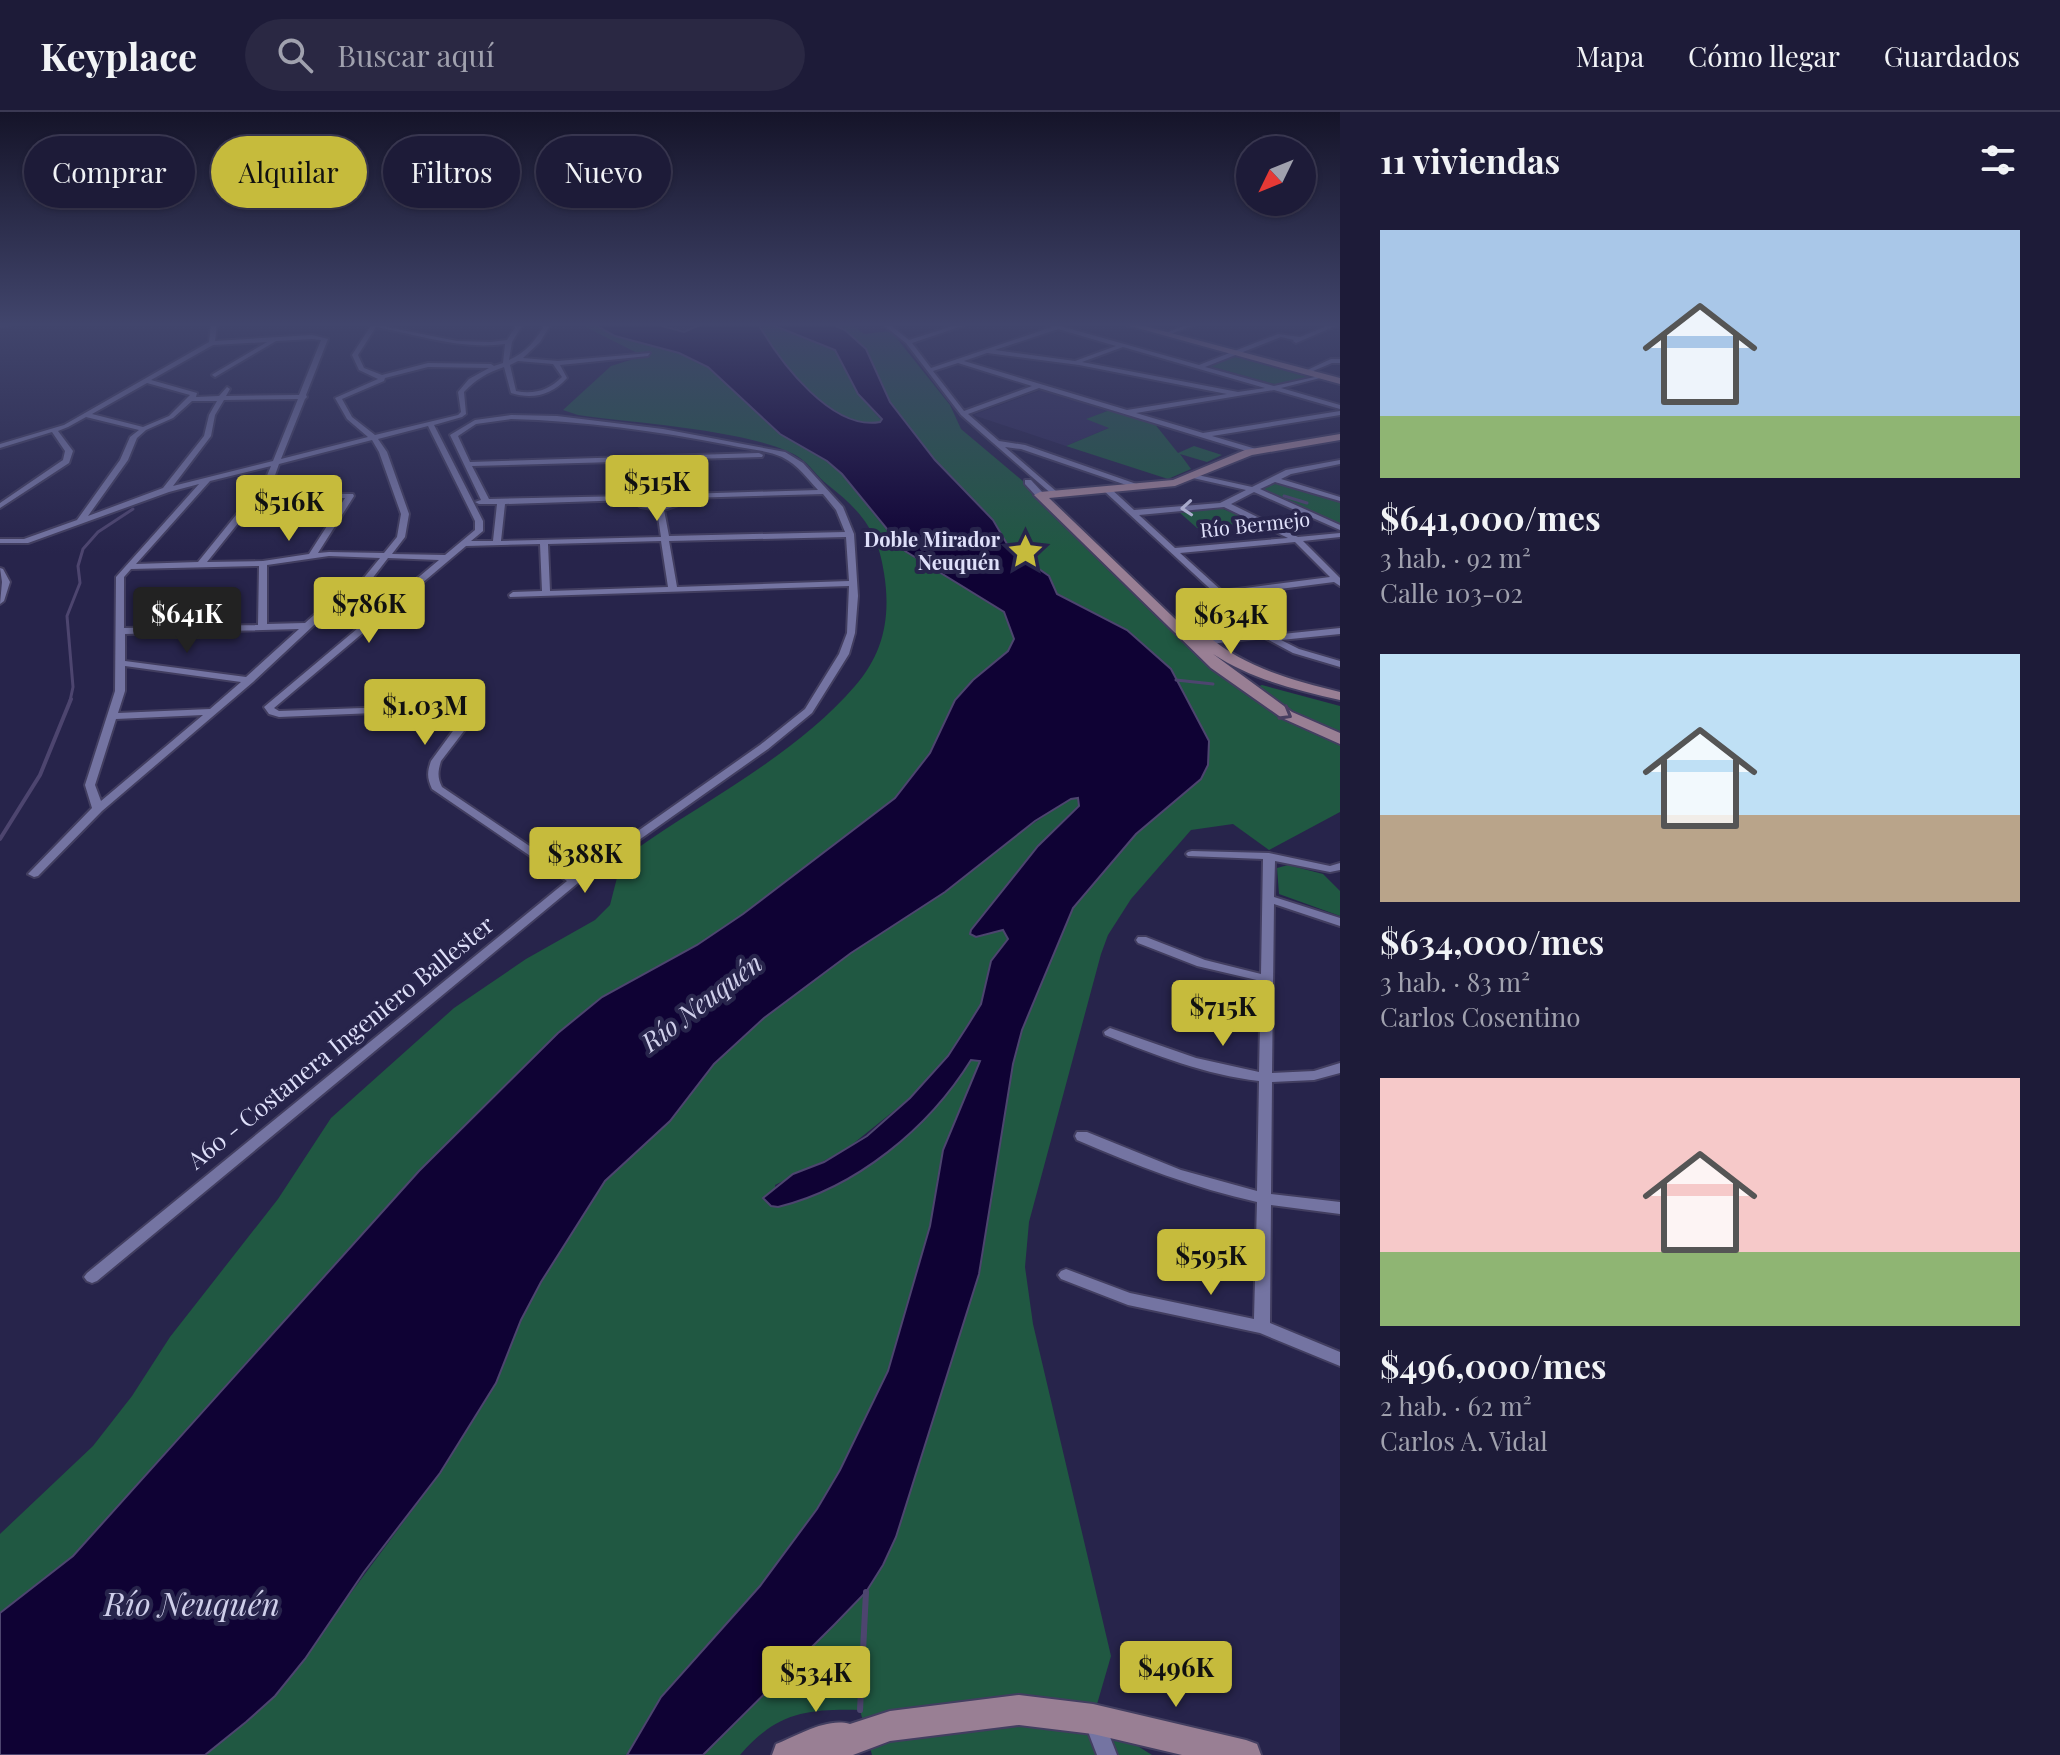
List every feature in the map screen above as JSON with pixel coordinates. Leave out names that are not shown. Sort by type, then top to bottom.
[{"type":"street","points":[[0,446],[55,431],[112,401]]},
{"type":"street","points":[[79,522],[124,460],[134,437],[171,417],[188,401]]},
{"type":"street","points":[[166,490],[207,436],[221,401]]},
{"type":"street","points":[[201,564],[260,495],[279,462],[303,401]]},
{"type":"street","points":[[34,874],[98,809],[250,680],[308,626],[365,582],[388,555],[406,521],[383,452],[374,438],[351,420],[340,401]]},
{"type":"street","points":[[0,541],[25,541],[166,490],[463,415],[462,401]]},
{"type":"street","points":[[953,401],[963,414],[1045,490],[1200,644],[1257,695],[1290,717],[1340,739]]},
{"type":"street","points":[[963,414],[998,401]]},
{"type":"street","points":[[1091,401],[1253,451]]},
{"type":"street","points":[[1127,412],[1197,401]]},
{"type":"street","points":[[1312,401],[1340,410]]},
{"type":"street","points":[[1202,435],[1340,410]]},
{"type":"street","points":[[86,415],[144,429]]},
{"type":"street","points":[[486,502],[454,435],[459,429],[491,421],[540,416],[581,419],[782,454]]},
{"type":"street","points":[[430,424],[481,526],[449,558],[269,707],[279,714],[457,704],[472,706],[475,710],[471,716],[431,767],[430,780],[437,789],[574,881]]},
{"type":"street","points":[[0,506],[66,461],[69,451],[55,431]]},
{"type":"street","points":[[1045,490],[1028,482],[1045,490],[1175,483],[1253,451],[1340,437]]},
{"type":"street","points":[[994,443],[1022,447],[1141,487]]},
{"type":"street","points":[[468,464],[782,454]]},
{"type":"street","name":"A60 - Costanera Ingeniero Ballester","points":[[92,1277],[574,881],[752,757],[809,711],[844,654],[853,624],[850,534],[845,516],[800,465],[782,454]]},
{"type":"street","points":[[652,458],[657,486]]},
{"type":"street","points":[[1131,513],[1225,504],[1295,470],[1339,463]]},
{"type":"street","points":[[1196,476],[1253,489],[1340,528]]},
{"type":"street","points":[[98,809],[90,785],[114,716],[120,663],[119,584],[128,567],[207,479]]},
{"type":"street","points":[[1274,479],[1340,499]]},
{"type":"street","points":[[632,498],[641,489],[657,486],[673,488],[685,496],[824,492]]},
{"type":"street","points":[[1106,489],[1267,636],[1296,651],[1340,664]]},
{"type":"street","points":[[260,495],[350,496],[313,555]]},
{"type":"street","points":[[470,502],[632,498],[639,504],[660,507],[680,503],[685,496]]},
{"type":"street","points":[[497,543],[501,501]]},
{"type":"street","points":[[1225,504],[1297,539],[1338,581]]},
{"type":"street","points":[[660,507],[673,589]]},
{"type":"street","points":[[465,544],[850,534]]},
{"type":"street","name":"Río Bermejo","points":[[1173,551],[1340,535]]},
{"type":"street","points":[[544,542],[546,594]]},
{"type":"street","points":[[128,567],[263,563],[313,555],[449,558]]},
{"type":"street","points":[[262,628],[263,563]]},
{"type":"street","points":[[0,571],[5,577],[0,601]]},
{"type":"street","points":[[1219,594],[1338,581]]},
{"type":"street","points":[[513,595],[852,583]]},
{"type":"street","points":[[119,631],[308,626]]},
{"type":"street","points":[[1200,644],[1340,631]]},
{"type":"street","points":[[1200,644],[1253,670],[1340,696]]},
{"type":"street","points":[[120,663],[250,680]]},
{"type":"street","points":[[1257,695],[1254,686],[1267,683],[1340,704]]},
{"type":"street","points":[[114,716],[213,712]]},
{"type":"street","points":[[1192,854],[1269,856],[1335,868],[1340,880]]},
{"type":"street","points":[[1262,1327],[1269,856]]},
{"type":"street","points":[[1269,899],[1340,922]]},
{"type":"street","points":[[1142,940],[1201,963],[1267,979]]},
{"type":"street","points":[[1110,1032],[1165,1054],[1266,1078],[1313,1078],[1340,1068]]},
{"type":"street","points":[[1082,1136],[1159,1168],[1264,1199],[1340,1208]]},
{"type":"street","points":[[1066,1275],[1128,1299],[1262,1327],[1340,1359]]},
{"type":"street","points":[[787,1755],[822,1741],[913,1722],[1007,1710],[1093,1719],[1246,1755]]},
{"type":"street","points":[[1093,1719],[1107,1755]]},
{"type":"street","points":[[823,1755],[866,1733]]},
{"type":"shaded area","points":[[1012,401],[1081,401],[1110,410],[1087,419],[1111,427],[1066,446],[973,415]]},
{"type":"green space","points":[[573,401],[744,401],[780,434],[827,461],[842,474],[881,523],[1004,612],[1014,639],[1008,651],[973,680],[955,700],[930,753],[895,798],[786,883],[513,1078],[419,1171],[73,1556],[0,1613],[0,1534],[93,1446],[132,1396],[170,1337],[278,1199],[331,1118],[454,1008],[526,959],[595,920],[610,905],[620,866],[632,852],[805,734],[855,686],[873,660],[886,619],[886,589],[877,545],[859,513],[802,459],[752,440],[578,415],[563,410]]},
{"type":"green space","points":[[819,401],[864,401],[882,421],[856,420]]},
{"type":"green space","points":[[947,401],[961,429],[1024,482],[1203,659],[1340,742],[1340,812],[1269,850],[1233,824],[1191,830],[1131,899],[1108,935],[1101,954],[1029,1222],[1025,1267],[1033,1324],[1111,1656],[1093,1718],[1152,1755],[872,1755],[860,1710],[841,1710],[808,1712],[780,1722],[740,1755],[703,1755],[866,1592],[896,1537],[979,1274],[1013,1064],[1022,1030],[1073,908],[1136,834],[1201,779],[1209,741],[1171,669],[1127,630],[1057,594],[1049,576],[1010,549],[993,520],[935,460],[890,402]]},
{"type":"green space","points":[[1110,410],[1154,423],[1178,453],[1194,446],[1222,455],[1207,462],[1180,454],[1191,469],[1168,479],[1066,446],[1109,428],[1086,419]]},
{"type":"green space","points":[[1273,482],[1340,501],[1340,526],[1261,489]]},
{"type":"green space","points":[[1221,508],[1254,522],[1197,528],[1179,512]]},
{"type":"green space","points":[[1262,685],[1340,706],[1340,736],[1299,719],[1257,687]]},
{"type":"green space","points":[[1071,798],[1077,798],[1081,803],[1038,846],[971,930],[976,937],[1003,930],[1008,939],[991,961],[981,1004],[948,1056],[910,1098],[844,1151],[775,1185],[778,1207],[808,1198],[863,1170],[888,1152],[933,1109],[971,1060],[980,1061],[943,1150],[930,1226],[888,1371],[840,1470],[817,1509],[760,1586],[661,1697],[627,1755],[205,1755],[275,1695],[440,1473],[496,1383],[521,1320],[541,1282],[605,1181],[670,1121],[714,1064],[764,1018],[851,953],[945,892],[1012,838]]},
{"type":"green space","points":[[1288,865],[1323,874],[1340,891],[1340,916],[1279,894],[1277,868]]},
{"type":"water","name":"Río Neuquén","points":[[744,401],[821,401],[844,416],[862,422],[880,422],[882,419],[864,401],[889,401],[935,460],[993,520],[1010,549],[1049,576],[1057,594],[1127,630],[1171,669],[1209,741],[1208,765],[1201,779],[1136,834],[1073,908],[1022,1030],[1013,1064],[979,1274],[896,1537],[883,1565],[866,1592],[703,1755],[627,1755],[661,1697],[760,1586],[817,1509],[840,1470],[888,1371],[930,1226],[943,1150],[980,1061],[971,1060],[934,1109],[888,1152],[862,1170],[835,1186],[778,1207],[771,1206],[763,1198],[793,1174],[824,1162],[867,1136],[910,1098],[948,1056],[981,1004],[991,961],[1008,939],[1003,930],[976,937],[970,934],[971,930],[1038,846],[1079,806],[1078,798],[1071,799],[1035,821],[945,892],[851,953],[764,1018],[714,1064],[670,1121],[605,1181],[541,1282],[521,1320],[496,1383],[440,1473],[364,1572],[305,1659],[275,1696],[246,1722],[205,1755],[0,1755],[0,1613],[73,1556],[419,1171],[558,1033],[602,997],[697,945],[743,914],[895,798],[930,753],[955,700],[973,680],[1008,651],[1014,639],[1004,612],[905,551],[842,474],[827,461],[780,434]]},
{"type":"waterway","points":[[1284,496],[1307,503]]},
{"type":"waterway","points":[[70,701],[73,687],[67,616],[80,583],[78,566],[83,549],[98,532],[133,509]]},
{"type":"waterway","points":[[1176,680],[1213,684]]},
{"type":"waterway","points":[[0,839],[40,775],[71,699]]},
{"type":"waterway","points":[[860,1710],[866,1592]]},
{"type":"place","name":"Doble Mirador Neuquén","points":[[1026,552]]}]
